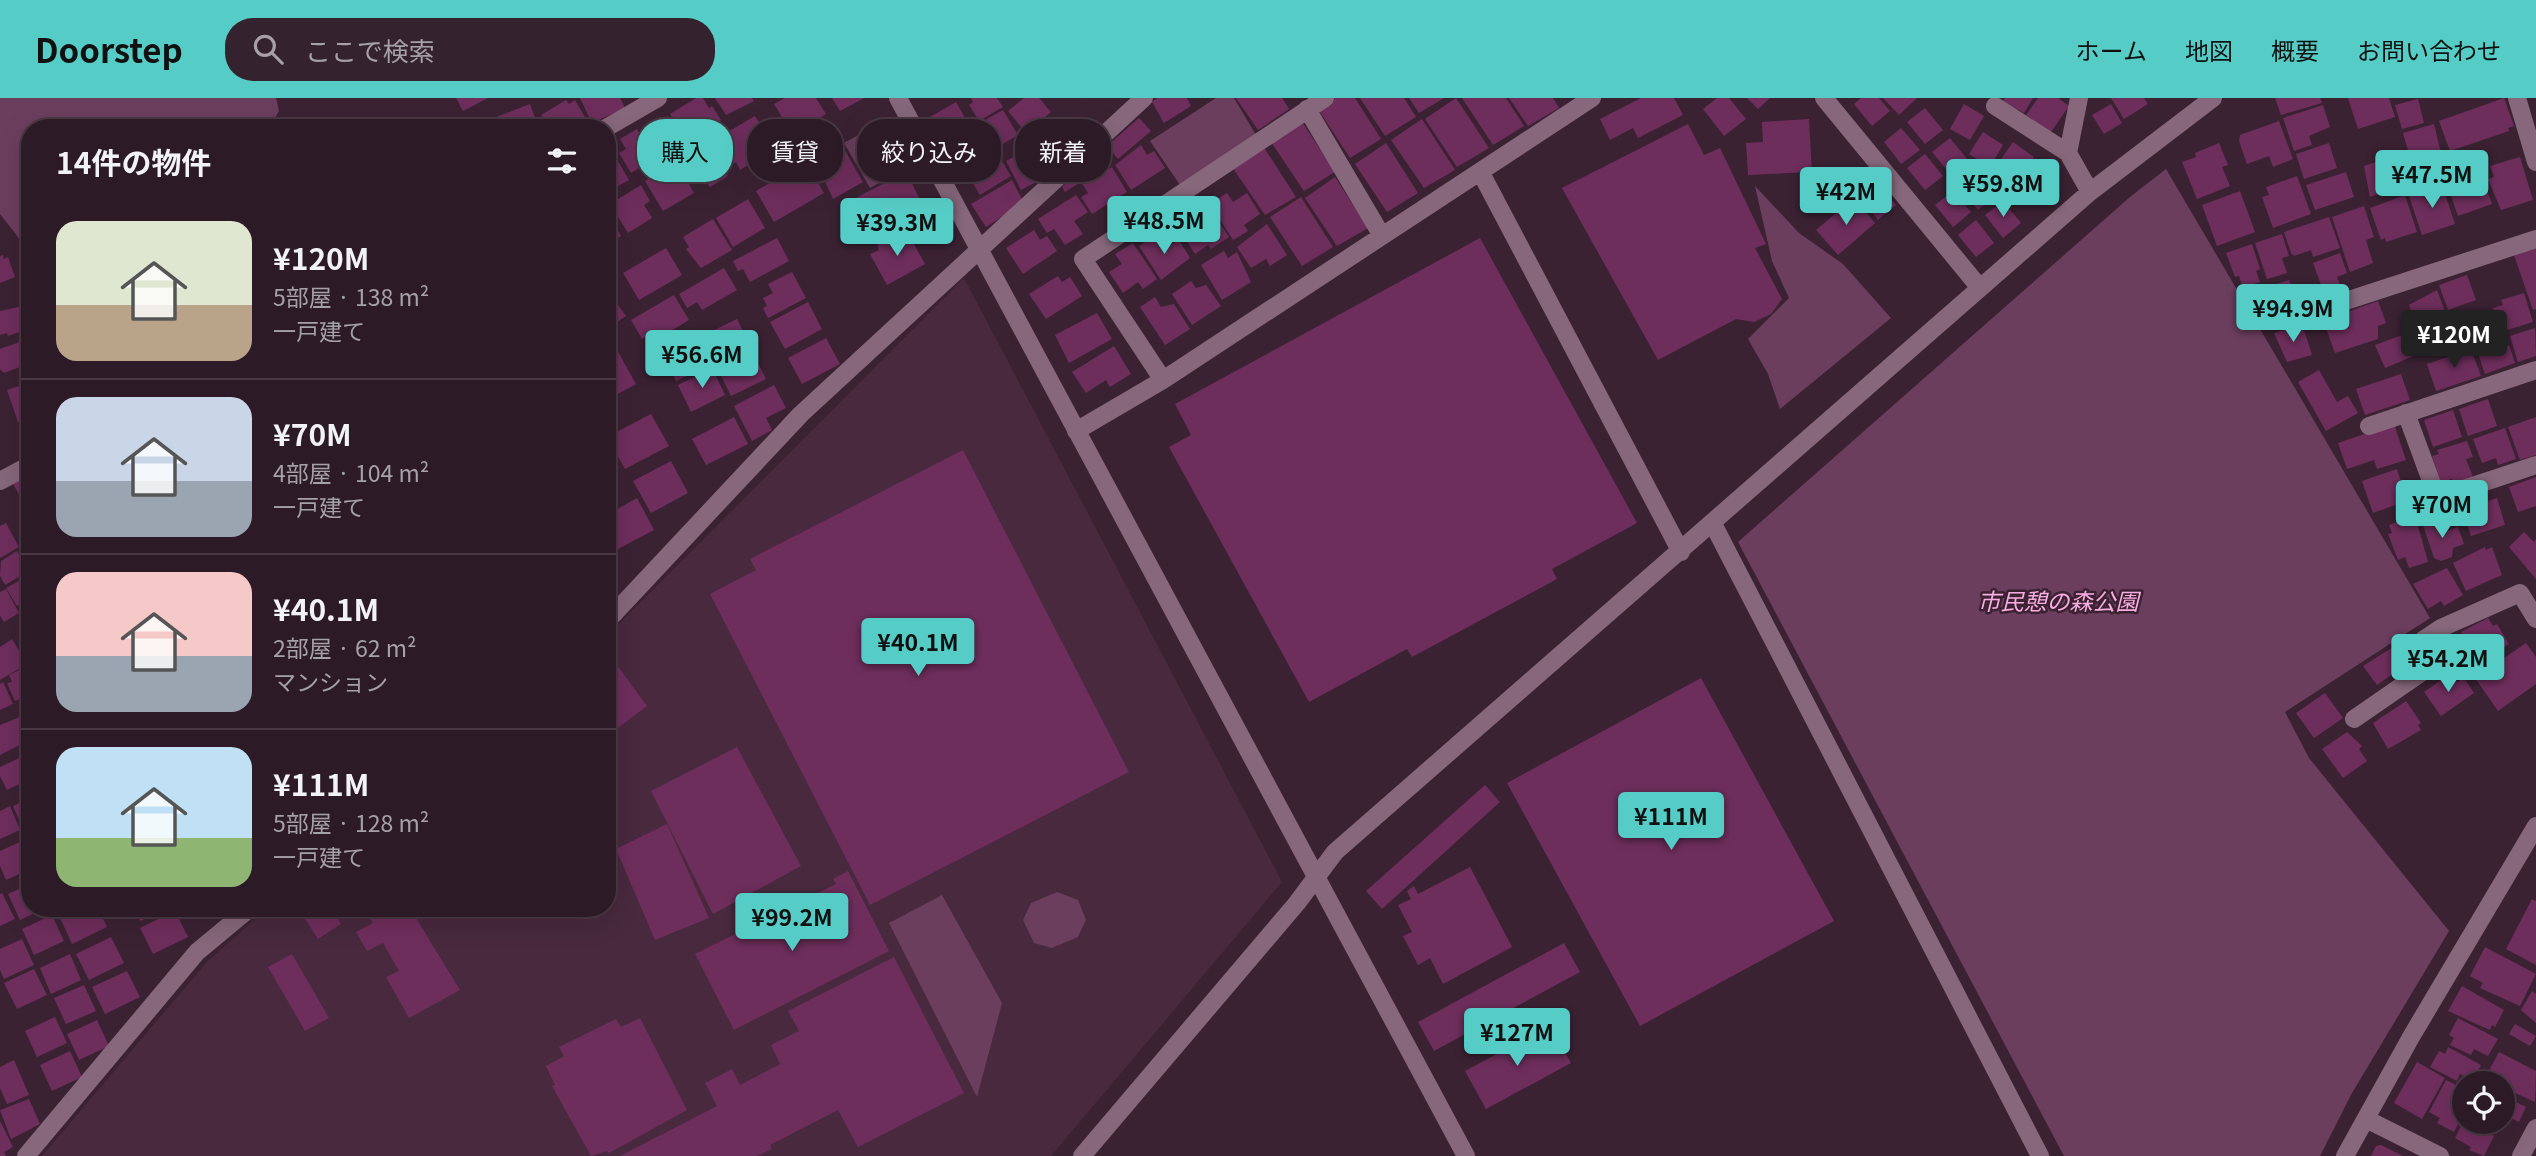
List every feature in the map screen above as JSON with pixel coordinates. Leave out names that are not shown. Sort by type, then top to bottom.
[{"type":"street","points":[[616,122],[658,98]]},
{"type":"street","points":[[898,98],[1466,1156]]},
{"type":"street","points":[[616,611],[801,414],[1144,98]]},
{"type":"street","points":[[1163,380],[1083,259],[1325,98]]},
{"type":"street","points":[[1076,431],[1163,380],[1592,98]]},
{"type":"street","points":[[1824,98],[1980,288]]},
{"type":"street","points":[[2068,153],[2079,98]]},
{"type":"street","points":[[1082,1156],[1297,903],[1335,852],[2090,192],[2213,98]]},
{"type":"street","points":[[2518,98],[2536,162]]},
{"type":"street","points":[[1995,106],[2068,153],[2090,192]]},
{"type":"street","points":[[1307,110],[1382,236]]},
{"type":"street","points":[[1481,173],[1681,552]]},
{"type":"street","points":[[2309,313],[2536,239]]},
{"type":"street","points":[[2370,426],[2536,370]]},
{"type":"street","points":[[2406,413],[2437,498]]},
{"type":"street","points":[[2418,504],[2536,465]]},
{"type":"street","points":[[0,481],[21,470]]},
{"type":"street","points":[[1713,524],[2040,1156]]},
{"type":"street","points":[[2354,719],[2438,661],[2423,640],[2441,628],[2520,593],[2536,619]]},
{"type":"street","points":[[2345,1156],[2536,826]]},
{"type":"street","points":[[26,1156],[197,953],[239,917]]},
{"type":"street","points":[[2366,1119],[2440,1156]]},
{"type":"street","points":[[2521,1156],[2536,1128]]},
{"type":"shaded area","points":[[964,278],[1282,882],[1051,1156],[42,1156],[207,962],[257,917],[616,917],[616,627]]},
{"type":"green space","points":[[0,98],[276,98],[279,111],[274,119],[21,119],[21,243],[0,214]]},
{"type":"green space","points":[[1216,98],[1234,98],[1256,135],[1180,185],[1150,141]]},
{"type":"green space","points":[[857,136],[857,166],[844,143]]},
{"type":"green space","name":"市民憩の森公園","points":[[2166,169],[2430,618],[2285,712],[2309,758],[2449,931],[2352,1093],[2320,1156],[2064,1156],[1738,542],[2130,197]]},
{"type":"green space","points":[[867,182],[880,182],[870,188]]},
{"type":"green space","points":[[1755,186],[1799,233],[1843,264],[1891,318],[1780,409],[1768,374],[1748,339],[1789,298],[1772,261]]},
{"type":"green space","points":[[1057,892],[1078,900],[1086,920],[1078,937],[1052,948],[1034,943],[1023,920],[1031,903]]},
{"type":"green space","points":[[942,895],[1002,1003],[977,1097],[889,923]]},
{"type":"building","points":[[456,98],[488,98],[463,111]]},
{"type":"building","points":[[580,98],[620,98],[625,108],[601,119],[590,119]]},
{"type":"building","points":[[696,98],[703,98],[720,119],[673,119],[670,114]]},
{"type":"building","points":[[715,98],[752,98],[754,101],[726,115]]},
{"type":"building","points":[[785,98],[816,98],[826,114],[818,119],[783,119],[774,104]]},
{"type":"building","points":[[832,98],[864,98],[840,111]]},
{"type":"building","points":[[971,98],[997,98],[1003,107],[978,119],[969,105],[973,102]]},
{"type":"building","points":[[1024,98],[1039,98],[1051,112],[1043,119],[1015,120],[1008,111]]},
{"type":"building","points":[[1157,98],[1187,98],[1191,106],[1164,123],[1152,102]]},
{"type":"building","points":[[1236,98],[1282,98],[1289,109],[1258,130]]},
{"type":"building","points":[[1335,98],[1355,98],[1381,139],[1350,158],[1318,109]]},
{"type":"building","points":[[1360,98],[1404,98],[1416,117],[1385,136]]},
{"type":"building","points":[[1409,98],[1444,98],[1419,113]]},
{"type":"building","points":[[1456,98],[1489,148],[1457,167],[1425,119]]},
{"type":"building","points":[[1462,98],[1506,98],[1524,126],[1493,145]]},
{"type":"building","points":[[1509,98],[1553,98],[1559,108],[1528,126]]},
{"type":"building","points":[[1641,98],[1674,98],[1683,115],[1638,138],[1633,128],[1610,140],[1600,119]]},
{"type":"building","points":[[1717,98],[1729,98],[1746,119],[1724,136],[1703,109]]},
{"type":"building","points":[[1747,98],[1770,98],[1758,109]]},
{"type":"building","points":[[1861,98],[1879,98],[1890,111],[1872,126],[1854,104]]},
{"type":"building","points":[[1883,98],[1917,98],[1899,115]]},
{"type":"building","points":[[2005,98],[2033,98],[2024,113],[2003,101]]},
{"type":"building","points":[[2038,98],[2058,98],[2069,106],[2051,132],[2026,115]]},
{"type":"building","points":[[2111,98],[2144,98],[2148,104],[2124,119]]},
{"type":"building","points":[[2275,98],[2320,98],[2322,103],[2281,115]]},
{"type":"building","points":[[2348,98],[2389,98],[2395,117],[2358,129]]},
{"type":"building","points":[[2504,98],[2514,126],[2508,128],[2509,131],[2450,151],[2439,121]]},
{"type":"building","points":[[2418,99],[2424,123],[2402,129],[2395,105]]},
{"type":"building","points":[[566,100],[569,104],[575,100],[586,119],[543,119],[541,115]]},
{"type":"building","points":[[956,102],[966,119],[931,119],[930,117]]},
{"type":"building","points":[[530,104],[536,119],[491,119]]},
{"type":"building","points":[[1964,104],[1984,116],[1970,140],[1950,129]]},
{"type":"building","points":[[2111,104],[2122,123],[2104,134],[2092,115]]},
{"type":"building","points":[[2323,105],[2330,127],[2309,136],[2312,145],[2294,151],[2283,118]]},
{"type":"building","points":[[1925,108],[1943,130],[1925,144],[1907,122]]},
{"type":"building","points":[[1003,110],[1015,130],[1015,137],[1001,145],[1001,119],[987,119]]},
{"type":"building","points":[[1139,118],[1151,131],[1118,159],[1111,151],[1111,142]]},
{"type":"building","points":[[1422,119],[1455,170],[1424,188],[1391,140]]},
{"type":"building","points":[[1809,119],[1812,172],[1748,175],[1746,143],[1763,142],[1762,122]]},
{"type":"building","points":[[747,121],[747,166],[740,170],[736,162],[733,164],[733,129]]},
{"type":"building","points":[[2279,121],[2293,159],[2273,167],[2269,156],[2247,164],[2239,141],[2240,135]]},
{"type":"building","points":[[1302,122],[1335,172],[1304,191],[1271,142]]},
{"type":"building","points":[[1688,124],[1704,155],[1720,148],[1766,244],[1755,248],[1782,299],[1771,314],[1754,322],[1736,319],[1658,360],[1562,188]]},
{"type":"building","points":[[2434,124],[2444,166],[2415,175],[2403,133]]},
{"type":"building","points":[[1901,128],[1920,150],[1901,164],[1884,142]]},
{"type":"building","points":[[637,129],[637,169],[631,173],[619,153],[626,149],[620,139]]},
{"type":"building","points":[[1983,132],[2003,145],[1990,167],[1969,154]]},
{"type":"building","points":[[1950,138],[1968,160],[1950,174],[1932,152]]},
{"type":"building","points":[[2013,142],[2034,157],[2029,165],[2039,173],[2019,202],[1987,179]]},
{"type":"building","points":[[1386,143],[1418,193],[1387,212],[1355,164]]},
{"type":"building","points":[[2219,143],[2228,165],[2222,167],[2230,186],[2197,199],[2182,162]]},
{"type":"building","points":[[2329,143],[2337,168],[2304,179],[2296,154]]},
{"type":"building","points":[[1141,145],[1147,155],[1154,151],[1165,168],[1131,190],[1115,165]]},
{"type":"building","points":[[1263,146],[1296,197],[1265,215],[1232,167]]},
{"type":"building","points":[[843,147],[857,172],[857,182],[863,182],[833,199],[825,182],[843,182]]},
{"type":"building","points":[[2403,153],[2413,182],[2370,197],[2364,166]]},
{"type":"building","points":[[1925,154],[1943,176],[1925,190],[1907,168]]},
{"type":"building","points":[[1015,156],[1015,178],[1006,161]]},
{"type":"building","points":[[2520,157],[2533,200],[2501,210],[2488,179],[2494,177],[2490,166]]},
{"type":"building","points":[[616,158],[629,180],[616,187]]},
{"type":"building","points":[[1001,160],[1011,176],[980,195],[972,182],[1001,182]]},
{"type":"building","points":[[1111,168],[1127,192],[1092,214],[1081,197],[1088,193],[1082,183],[1111,182]]},
{"type":"building","points":[[2479,168],[2492,204],[2458,216],[2445,179]]},
{"type":"building","points":[[2346,172],[2354,197],[2315,210],[2306,185]]},
{"type":"building","points":[[1978,174],[1996,195],[1978,210],[1960,188]]},
{"type":"building","points":[[2297,176],[2311,214],[2273,228],[2262,197],[2269,195],[2266,187]]},
{"type":"building","points":[[1335,177],[1368,228],[1337,246],[1305,198]]},
{"type":"building","points":[[1875,179],[1896,205],[1878,220],[1857,193]]},
{"type":"building","points":[[1012,180],[1024,203],[986,227],[971,204]]},
{"type":"building","points":[[646,182],[688,182],[694,193],[663,211]]},
{"type":"building","points":[[772,182],[818,182],[824,193],[774,222],[756,191]]},
{"type":"building","points":[[887,182],[911,182],[926,211],[863,244],[842,205]]},
{"type":"building","points":[[1017,182],[1036,182],[1021,190]]},
{"type":"building","points":[[1067,182],[1081,182],[1065,192],[1062,187]]},
{"type":"building","points":[[641,185],[650,201],[644,205],[652,218],[628,233],[616,214],[616,200]]},
{"type":"building","points":[[2442,185],[2455,224],[2422,235],[2409,196]]},
{"type":"building","points":[[1953,191],[1971,212],[1953,227],[1935,205]]},
{"type":"building","points":[[2240,191],[2255,232],[2217,246],[2202,205]]},
{"type":"building","points":[[1227,193],[1233,202],[1247,193],[1260,214],[1244,225],[1248,231],[1233,240],[1210,204]]},
{"type":"building","points":[[1076,195],[1088,212],[1074,221],[1083,234],[1065,245],[1054,229],[1047,233],[1038,219]]},
{"type":"building","points":[[2405,195],[2417,232],[2386,242],[2385,238],[2381,240],[2370,208]]},
{"type":"building","points":[[1301,197],[1333,247],[1302,266],[1270,217]]},
{"type":"building","points":[[1854,198],[1875,223],[1838,255],[1816,230]]},
{"type":"building","points":[[748,199],[765,228],[733,247],[716,218]]},
{"type":"building","points":[[2003,201],[2021,223],[2003,238],[1985,215]]},
{"type":"building","points":[[1206,203],[1229,237],[1211,249],[1208,245],[1195,254],[1184,237],[1191,232],[1184,221]]},
{"type":"building","points":[[2364,206],[2374,237],[2366,240],[2373,263],[2350,272],[2332,217]]},
{"type":"building","points":[[2329,217],[2340,248],[2313,257],[2311,250],[2294,256],[2284,232]]},
{"type":"building","points":[[713,219],[732,250],[701,268],[686,249],[689,247],[683,237]]},
{"type":"building","points":[[1976,220],[1994,243],[1976,257],[1958,235]]},
{"type":"building","points":[[1267,224],[1287,255],[1270,266],[1266,259],[1251,268],[1237,247]]},
{"type":"building","points":[[906,230],[925,264],[887,285],[870,254],[879,250],[877,245]]},
{"type":"building","points":[[1034,230],[1040,240],[1047,236],[1057,251],[1023,274],[1006,248]]},
{"type":"building","points":[[2282,234],[2289,256],[2282,258],[2287,273],[2267,279],[2255,243]]},
{"type":"building","points":[[1157,235],[1166,248],[1179,240],[1190,258],[1161,280],[1139,246]]},
{"type":"building","points":[[777,238],[789,261],[750,282],[743,269],[738,271],[733,261]]},
{"type":"building","points":[[1480,238],[1637,523],[1552,569],[1557,579],[1412,657],[1407,649],[1309,702],[1169,447],[1191,435],[1175,404]]},
{"type":"building","points":[[1133,243],[1157,279],[1143,289],[1138,282],[1123,293],[1109,272],[1122,264],[1115,254]]},
{"type":"building","points":[[2252,244],[2260,269],[2256,271],[2260,282],[2243,288],[2239,276],[2235,277],[2226,253]]},
{"type":"building","points":[[666,248],[682,275],[639,300],[623,273]]},
{"type":"building","points":[[2536,248],[2536,309],[2533,310],[2514,255]]},
{"type":"building","points":[[1224,251],[1228,258],[1237,252],[1251,282],[1222,300],[1201,265]]},
{"type":"building","points":[[2340,253],[2347,273],[2337,277],[2341,288],[2324,293],[2313,263]]},
{"type":"building","points":[[3,255],[4,259],[8,257],[15,277],[0,283],[0,256]]},
{"type":"building","points":[[724,268],[737,290],[702,310],[697,302],[687,308],[679,294]]},
{"type":"building","points":[[792,272],[806,298],[768,318],[763,308],[767,306],[763,298],[773,293],[768,284]]},
{"type":"building","points":[[2467,275],[2476,300],[2448,310],[2439,285]]},
{"type":"building","points":[[1058,276],[1062,282],[1070,277],[1082,296],[1046,319],[1029,294]]},
{"type":"building","points":[[2289,280],[2298,304],[2295,308],[2260,320],[2250,293]]},
{"type":"building","points":[[1191,281],[1196,288],[1206,285],[1221,306],[1192,325],[1172,294]]},
{"type":"building","points":[[2437,290],[2456,341],[2421,354],[2411,329],[2417,327],[2409,305]]},
{"type":"building","points":[[2524,293],[2533,322],[2472,341],[2466,320],[2494,311],[2493,308],[2503,305],[2501,300]]},
{"type":"building","points":[[674,295],[689,320],[654,341],[650,334],[642,339],[631,320]]},
{"type":"building","points":[[1155,297],[1161,307],[1174,304],[1190,329],[1165,345],[1140,307]]},
{"type":"building","points":[[2378,301],[2386,323],[2378,326],[2378,339],[2335,353],[2326,328],[2343,322],[2341,314]]},
{"type":"building","points":[[616,302],[626,316],[616,323]]},
{"type":"building","points":[[808,302],[822,329],[785,349],[770,322]]},
{"type":"building","points":[[21,306],[21,331],[8,336],[7,333],[0,335],[0,311]]},
{"type":"building","points":[[1097,313],[1112,339],[1069,363],[1055,335]]},
{"type":"building","points":[[737,319],[750,345],[716,362],[702,336]]},
{"type":"building","points":[[2294,327],[2296,333],[2304,330],[2312,355],[2287,362],[2274,333]]},
{"type":"building","points":[[2535,328],[2536,356],[2518,362],[2510,336]]},
{"type":"building","points":[[2408,333],[2416,355],[2385,368],[2375,345]]},
{"type":"building","points":[[826,338],[840,364],[802,384],[788,358]]},
{"type":"building","points":[[698,339],[711,365],[676,381],[663,355]]},
{"type":"building","points":[[2502,339],[2505,346],[2509,345],[2515,363],[2485,374],[2476,348]]},
{"type":"building","points":[[21,341],[21,366],[4,373],[0,369],[0,349]]},
{"type":"building","points":[[1114,346],[1131,374],[1110,387],[1106,380],[1086,393],[1072,372]]},
{"type":"building","points":[[616,348],[636,384],[616,395]]},
{"type":"building","points":[[2471,349],[2481,376],[2436,391],[2427,364]]},
{"type":"building","points":[[753,353],[766,379],[731,396],[718,370]]},
{"type":"building","points":[[712,368],[725,395],[691,412],[678,385]]},
{"type":"building","points":[[2319,370],[2337,402],[2348,396],[2358,413],[2326,431],[2298,382]]},
{"type":"building","points":[[2401,374],[2410,400],[2365,415],[2356,389]]},
{"type":"building","points":[[21,385],[21,421],[18,422],[7,390]]},
{"type":"building","points":[[774,385],[786,408],[766,418],[772,430],[752,441],[734,406]]},
{"type":"building","points":[[2488,399],[2497,426],[2468,436],[2459,409]]},
{"type":"building","points":[[2453,410],[2462,437],[2433,447],[2424,420]]},
{"type":"building","points":[[651,414],[669,446],[625,469],[616,453],[616,432]]},
{"type":"building","points":[[734,417],[748,444],[706,465],[692,439]]},
{"type":"building","points":[[2536,417],[2536,455],[2520,460],[2508,427]]},
{"type":"building","points":[[2394,424],[2406,460],[2377,469],[2374,460],[2347,469],[2338,443]]},
{"type":"building","points":[[2505,428],[2516,459],[2498,465],[2496,458],[2482,463],[2473,439]]},
{"type":"building","points":[[2467,441],[2473,457],[2466,459],[2473,477],[2454,483],[2452,479],[2441,482],[2432,456],[2439,454],[2437,450]]},
{"type":"building","points":[[963,450],[1129,772],[870,905],[710,594],[756,570],[750,559]]},
{"type":"building","points":[[671,461],[688,493],[651,513],[633,481]]},
{"type":"building","points":[[2397,469],[2407,501],[2373,513],[2362,481]]},
{"type":"building","points":[[2536,477],[2536,506],[2518,512],[2509,487]]},
{"type":"building","points":[[21,480],[21,498],[13,484]]},
{"type":"building","points":[[2480,497],[2482,503],[2497,498],[2505,525],[2471,536],[2460,504]]},
{"type":"building","points":[[637,498],[654,530],[616,550],[616,510]]},
{"type":"building","points":[[2415,515],[2428,562],[2409,568],[2405,557],[2398,560],[2388,534],[2392,533],[2389,525]]},
{"type":"building","points":[[2436,517],[2442,533],[2458,527],[2464,544],[2453,548],[2452,557],[2441,561],[2434,558],[2422,522]]},
{"type":"building","points":[[6,523],[19,547],[0,558],[0,526]]},
{"type":"building","points":[[2524,532],[2534,542],[2536,539],[2536,579],[2509,547]]},
{"type":"building","points":[[2485,547],[2486,550],[2492,547],[2502,575],[2466,591],[2453,563]]},
{"type":"building","points":[[17,551],[21,558],[21,576],[5,585],[0,576],[1,561]]},
{"type":"building","points":[[2447,568],[2463,595],[2444,606],[2441,601],[2428,609],[2413,584]]},
{"type":"building","points":[[21,580],[21,604],[17,606],[6,588]]},
{"type":"building","points":[[6,589],[19,613],[4,622],[0,616],[0,592]]},
{"type":"building","points":[[2488,618],[2493,626],[2497,624],[2509,644],[2475,664],[2465,647],[2469,645],[2461,632]]},
{"type":"building","points":[[12,639],[21,654],[21,668],[0,680],[0,647]]},
{"type":"building","points":[[2406,639],[2418,656],[2377,685],[2363,666]]},
{"type":"building","points":[[2526,643],[2536,657],[2536,684],[2498,711],[2475,678]]},
{"type":"building","points":[[616,664],[647,706],[616,729]]},
{"type":"building","points":[[21,669],[21,699],[15,701],[7,683],[12,682],[9,675]]},
{"type":"building","points":[[2451,673],[2457,682],[2464,678],[2474,693],[2441,716],[2424,692]]},
{"type":"building","points":[[1701,678],[1834,921],[1640,1026],[1507,783]]},
{"type":"building","points":[[3,682],[13,704],[0,710],[0,684]]},
{"type":"building","points":[[2325,693],[2343,718],[2314,738],[2296,713]]},
{"type":"building","points":[[2406,701],[2421,723],[2418,725],[2421,730],[2388,749],[2373,723]]},
{"type":"building","points":[[20,717],[21,719],[21,744],[0,755],[0,725]]},
{"type":"building","points":[[2347,732],[2362,746],[2359,749],[2367,761],[2343,778],[2322,749]]},
{"type":"building","points":[[737,747],[801,866],[713,914],[651,791]]},
{"type":"building","points":[[21,757],[21,783],[7,790],[0,776],[0,767]]},
{"type":"building","points":[[1485,785],[1500,802],[1382,909],[1366,891]]},
{"type":"building","points":[[21,802],[21,824],[13,806]]},
{"type":"building","points":[[10,806],[20,830],[0,839],[0,811]]},
{"type":"building","points":[[667,824],[709,918],[655,940],[616,849]]},
{"type":"building","points":[[21,841],[21,873],[6,880],[0,866],[0,851]]},
{"type":"building","points":[[1470,867],[1512,947],[1443,984],[1430,958],[1418,965],[1403,936],[1412,932],[1398,905],[1411,899],[1407,891],[1414,886],[1418,894]]},
{"type":"building","points":[[848,871],[889,951],[734,1030],[695,954],[836,884],[833,879]]},
{"type":"building","points":[[21,888],[21,917],[26,917],[20,920],[8,894]]},
{"type":"building","points":[[2,893],[15,919],[0,926],[0,894]]},
{"type":"building","points":[[2532,899],[2536,901],[2536,965],[2506,949]]},
{"type":"building","points":[[53,917],[64,941],[34,955],[22,929]]},
{"type":"building","points":[[102,917],[107,927],[72,944],[60,918]]},
{"type":"building","points":[[163,917],[178,917],[188,937],[153,954],[140,928]]},
{"type":"building","points":[[304,917],[337,917],[341,924],[318,939]]},
{"type":"building","points":[[370,917],[415,917],[460,990],[409,1018],[386,977],[399,971],[383,943],[367,951],[356,932],[373,923]]},
{"type":"building","points":[[111,937],[124,963],[89,980],[76,954]]},
{"type":"building","points":[[22,939],[34,965],[4,979],[0,970],[0,949]]},
{"type":"building","points":[[1564,943],[1580,972],[1434,1051],[1418,1022]]},
{"type":"building","points":[[2485,947],[2536,974],[2520,1006],[2480,988],[2483,983],[2470,976]]},
{"type":"building","points":[[70,954],[81,980],[51,994],[40,968]]},
{"type":"building","points":[[292,954],[329,1018],[305,1031],[268,967]]},
{"type":"building","points":[[894,957],[964,1093],[858,1147],[838,1110],[770,1145],[772,1149],[757,1156],[620,1156],[717,1106],[705,1083],[732,1069],[740,1085],[780,1064],[771,1045],[799,1031],[788,1011]]},
{"type":"building","points":[[34,969],[47,995],[17,1009],[4,983]]},
{"type":"building","points":[[127,971],[140,997],[105,1014],[92,987]]},
{"type":"building","points":[[84,985],[96,1011],[66,1024],[54,998]]},
{"type":"building","points":[[2462,986],[2504,1010],[2495,1027],[2492,1025],[2490,1030],[2448,1011]]},
{"type":"building","points":[[2532,991],[2536,994],[2536,1023],[2521,1010]]},
{"type":"building","points":[[55,1017],[67,1043],[37,1057],[25,1031]]},
{"type":"building","points":[[640,1018],[687,1110],[609,1153],[607,1151],[591,1156],[552,1086],[555,1085],[546,1066],[564,1056],[559,1047],[616,1019],[621,1027]]},
{"type":"building","points":[[2458,1018],[2498,1039],[2488,1056],[2474,1049],[2471,1055],[2450,1045],[2454,1038],[2449,1035]]},
{"type":"building","points":[[97,1020],[109,1046],[79,1060],[67,1034]]},
{"type":"building","points":[[2515,1024],[2536,1036],[2530,1046],[2509,1034]]},
{"type":"building","points":[[1545,1028],[1553,1043],[1558,1040],[1571,1063],[1486,1109],[1465,1071]]},
{"type":"building","points":[[2448,1047],[2481,1065],[2478,1071],[2452,1071],[2452,1078],[2430,1067],[2439,1051],[2445,1054]]},
{"type":"building","points":[[70,1051],[82,1077],[52,1091],[40,1065]]},
{"type":"building","points":[[2499,1052],[2536,1071],[2535,1102],[2515,1093],[2515,1071],[2489,1071]]},
{"type":"building","points":[[14,1060],[29,1095],[7,1104],[0,1088],[0,1067]]},
{"type":"building","points":[[2417,1062],[2445,1078],[2422,1119],[2394,1103]]},
{"type":"building","points":[[2446,1080],[2452,1083],[2452,1131],[2437,1123],[2440,1118],[2429,1112]]},
{"type":"building","points":[[29,1099],[40,1124],[11,1139],[0,1110]]},
{"type":"building","points":[[2515,1102],[2526,1107],[2519,1122],[2515,1120]]},
{"type":"building","points":[[0,1121],[13,1147],[4,1152],[6,1156],[0,1156]]},
{"type":"building","points":[[2457,1134],[2494,1136],[2484,1156],[2469,1150],[2471,1147],[2455,1138]]},
{"type":"building","points":[[2381,1145],[2403,1156],[2371,1156],[2376,1146]]}]
